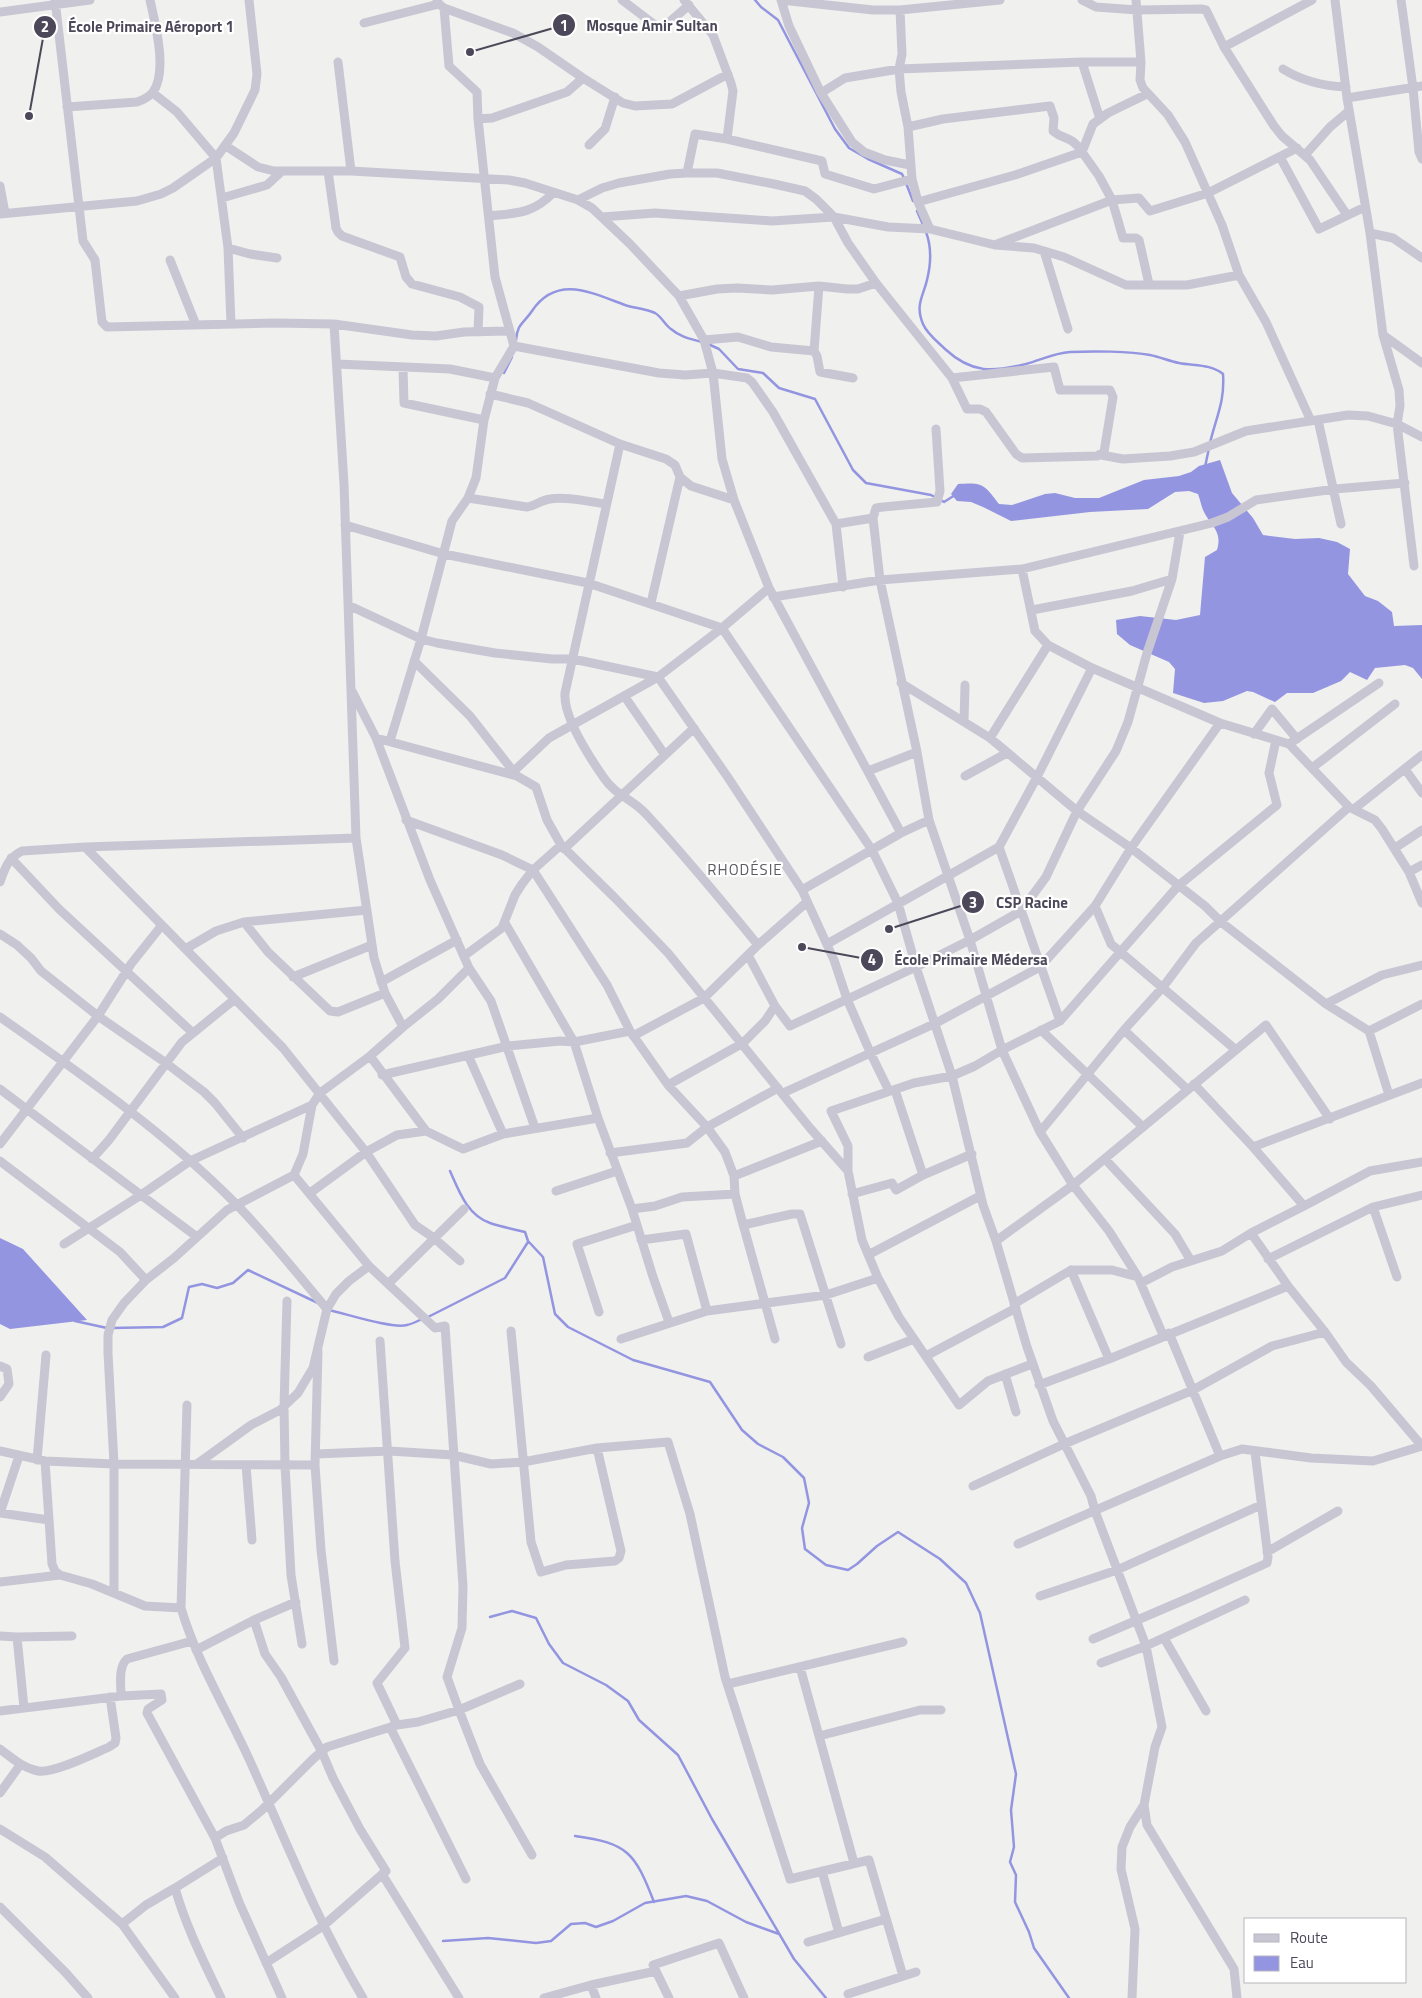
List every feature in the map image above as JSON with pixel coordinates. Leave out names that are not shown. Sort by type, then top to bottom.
[{"type":"street","points":[[0,12],[56,2],[90,0]]},
{"type":"street","points":[[67,107],[137,102],[153,93],[160,66],[150,0]]},
{"type":"street","points":[[0,186],[2,214],[78,205],[137,201],[161,194],[173,188],[216,158],[226,146],[250,104],[255,90],[257,74],[249,0]]},
{"type":"street","points":[[622,0],[659,28],[665,26],[687,3],[713,36],[733,91],[727,139]]},
{"type":"street","points":[[910,165],[885,160],[856,147],[821,92],[789,26],[781,0],[873,10],[900,10],[912,4],[1000,0]]},
{"type":"street","points":[[1082,0],[1096,7],[1137,10],[1206,10],[1224,48],[1274,126],[1282,136],[1305,155],[1347,215]]},
{"type":"street","points":[[1136,0],[1142,62],[1140,80],[1147,94],[1168,115],[1185,142],[1222,225],[1239,275],[1266,322],[1315,420],[1335,489],[1341,524]]},
{"type":"street","points":[[1224,48],[1312,0]]},
{"type":"street","points":[[1335,0],[1347,98],[1370,233],[1383,335],[1399,390],[1400,406],[1397,424],[1414,566]]},
{"type":"street","points":[[1401,0],[1418,87],[1419,152],[1422,159]]},
{"type":"street","points":[[56,2],[83,241],[95,260],[104,325],[111,329],[231,324],[334,324],[412,335],[436,336],[509,331]]},
{"type":"street","points":[[364,23],[440,4],[513,33],[564,63],[583,78],[623,103],[635,106],[667,105],[728,74]]},
{"type":"street","points":[[390,741],[421,639],[452,521],[468,498],[476,478],[484,420],[495,378],[514,346],[494,277],[477,92],[449,66],[440,4]]},
{"type":"street","points":[[900,10],[902,54],[899,69],[902,102],[908,127],[910,165],[918,202],[930,230]]},
{"type":"street","points":[[338,62],[351,171]]},
{"type":"street","points":[[821,92],[845,78],[899,69],[1082,62],[1142,62]]},
{"type":"street","points":[[1082,62],[1100,119]]},
{"type":"street","points":[[1284,69],[1299,79],[1334,87],[1346,87]]},
{"type":"street","points":[[478,119],[492,118],[567,92],[583,78]]},
{"type":"street","points":[[1347,98],[1418,87]]},
{"type":"street","points":[[153,93],[177,112],[216,158],[228,248],[231,324]]},
{"type":"street","points":[[918,202],[1015,175],[1082,152],[1093,124],[1147,94]]},
{"type":"street","points":[[589,145],[605,129],[614,97]]},
{"type":"street","points":[[908,127],[943,119],[1050,106],[1054,118],[1053,131],[1074,141],[1099,176],[1112,200],[1122,235],[1126,239],[1136,238],[1139,240],[1149,284]]},
{"type":"street","points":[[1305,155],[1330,127],[1349,111]]},
{"type":"street","points":[[687,173],[695,134],[727,139],[822,161],[825,174],[874,189],[912,179]]},
{"type":"street","points":[[226,146],[258,167],[281,172],[351,171],[509,180],[525,183],[578,200],[602,217],[630,244],[679,296],[704,340],[713,373],[722,459],[734,500],[769,588],[901,832]]},
{"type":"street","points":[[995,245],[1112,200],[1139,198],[1144,202],[1147,209],[1154,210],[1208,193],[1297,148]]},
{"type":"street","points":[[1280,157],[1319,229],[1365,207]]},
{"type":"street","points":[[328,171],[338,232],[342,236],[400,257],[408,280],[416,286],[460,297],[478,307],[478,332]]},
{"type":"street","points":[[222,198],[267,185],[281,172]]},
{"type":"street","points":[[578,200],[602,188],[619,183],[662,175],[687,173],[717,173],[805,192],[816,199],[834,217],[848,243],[876,284],[952,378],[967,409],[986,412],[1016,454],[1022,458],[1101,455],[1123,459],[1170,456],[1194,452],[1246,431],[1348,414],[1397,424],[1422,437]]},
{"type":"street","points":[[489,216],[531,210],[543,204],[552,193]]},
{"type":"street","points":[[602,217],[655,213],[772,222],[834,217],[888,227],[930,230],[995,245],[1034,248],[1084,266],[1120,284],[1187,285],[1239,275]]},
{"type":"street","points":[[1370,233],[1393,238],[1422,258]]},
{"type":"street","points":[[228,248],[277,258]]},
{"type":"street","points":[[1044,251],[1068,329]]},
{"type":"street","points":[[170,260],[196,325]]},
{"type":"street","points":[[679,296],[717,289],[786,290],[819,286],[858,289],[876,284]]},
{"type":"street","points":[[819,286],[814,351],[817,356],[820,372],[853,378]]},
{"type":"street","points":[[334,324],[346,525],[356,838],[372,945],[381,982],[403,1027]]},
{"type":"street","points":[[1383,335],[1422,364]]},
{"type":"street","points":[[704,340],[738,337],[770,347],[814,351]]},
{"type":"street","points":[[514,346],[659,373],[713,373],[742,376],[752,382],[773,412],[836,524],[843,587]]},
{"type":"street","points":[[337,364],[450,369],[495,378]]},
{"type":"street","points":[[952,378],[1054,367],[1060,390],[1110,390],[1113,397],[1104,452],[1101,455]]},
{"type":"street","points":[[403,368],[404,403],[484,420]]},
{"type":"street","points":[[490,394],[528,403],[620,444],[672,462],[680,477],[695,487],[734,500]]},
{"type":"street","points":[[936,429],[940,491],[938,502],[876,508],[873,518],[880,580],[917,752],[929,820],[970,940],[1002,1050],[1040,1132],[1073,1185],[1109,1230],[1140,1280],[1193,1390],[1220,1456]]},
{"type":"street","points":[[620,444],[564,699],[571,724],[604,779],[613,790],[635,802],[648,816],[688,860],[758,945]]},
{"type":"street","points":[[651,604],[680,477]]},
{"type":"street","points":[[773,597],[880,580],[1022,569],[1180,532],[1228,517],[1256,500],[1335,489],[1405,483]]},
{"type":"street","points":[[468,498],[527,507],[541,501],[557,498],[606,504]]},
{"type":"street","points":[[836,524],[873,518]]},
{"type":"street","points":[[346,525],[444,554],[588,583],[722,628],[776,705],[872,850],[898,903],[916,967],[936,1023],[972,1154],[980,1196],[996,1240],[1032,1364],[1053,1421],[1091,1496],[1146,1646],[1162,1727],[1155,1747],[1144,1805],[1147,1825],[1234,1969],[1237,1998]]},
{"type":"street","points":[[748,955],[775,1006],[790,1026],[916,967],[970,940],[1021,911],[1046,877],[1077,811],[1116,750],[1128,722],[1147,653],[1172,579],[1180,532]]},
{"type":"street","points":[[1022,569],[1035,631],[1048,645],[1092,668],[1138,686],[1220,723],[1289,744],[1351,808],[1375,820],[1395,848],[1421,897]]},
{"type":"street","points":[[1032,610],[1132,591],[1172,579]]},
{"type":"street","points":[[516,774],[538,747],[571,724],[625,697],[658,677],[722,628],[769,588]]},
{"type":"street","points":[[348,605],[421,639],[437,643],[495,653],[552,659],[573,659],[658,677],[802,890],[827,944],[847,999],[870,1052],[892,1090],[923,1175]]},
{"type":"street","points":[[990,738],[1048,645]]},
{"type":"street","points":[[414,661],[470,716],[516,774]]},
{"type":"street","points":[[827,944],[898,903],[949,877],[999,847],[1092,668]]},
{"type":"street","points":[[901,683],[990,738],[1077,811],[1131,848],[1205,906],[1221,922],[1326,1004],[1369,1031],[1388,1095]]},
{"type":"street","points":[[1289,744],[1379,683]]},
{"type":"street","points":[[964,722],[965,685]]},
{"type":"street","points":[[350,689],[376,738],[430,880],[469,968],[491,1001],[535,1128]]},
{"type":"street","points":[[625,697],[665,755]]},
{"type":"street","points":[[1312,768],[1395,704]]},
{"type":"street","points":[[1254,734],[1272,709],[1297,739]]},
{"type":"street","points":[[610,1153],[687,1144],[706,1126],[780,1091],[936,1023],[1040,967],[1095,906],[1131,848],[1220,723]]},
{"type":"street","points":[[464,956],[502,928],[515,895],[533,870],[622,796],[694,728]]},
{"type":"street","points":[[376,738],[516,774],[536,787],[547,820],[562,847],[661,946],[848,1171]]},
{"type":"street","points":[[1032,1364],[988,1381],[959,1405],[899,1317],[878,1278],[862,1240],[848,1171],[848,1146],[831,1111],[914,1083],[952,1076],[975,1066],[1002,1050],[1060,1021],[1178,886],[1277,805],[1269,773],[1276,740]]},
{"type":"street","points":[[868,771],[917,752]]},
{"type":"street","points":[[965,776],[1007,753]]},
{"type":"street","points":[[1040,1132],[1163,986],[1196,943],[1351,808],[1422,755]]},
{"type":"street","points":[[1405,769],[1422,793]]},
{"type":"street","points":[[406,820],[502,856],[533,870],[607,985],[632,1034],[668,1085],[706,1126],[725,1152],[734,1176],[735,1194],[775,1339]]},
{"type":"street","points":[[802,890],[901,832],[929,820]]},
{"type":"street","points":[[1395,848],[1422,830]]},
{"type":"street","points":[[0,882],[6,864],[11,858],[22,851],[86,847],[356,838]]},
{"type":"street","points":[[86,847],[284,1048],[366,1152],[415,1225],[434,1238],[460,1261]]},
{"type":"street","points":[[999,847],[1060,1021]]},
{"type":"street","points":[[11,858],[59,909],[193,1033]]},
{"type":"street","points":[[1409,872],[1422,865]]},
{"type":"street","points":[[382,1074],[508,1046],[560,1041],[574,1042],[632,1034],[704,998],[758,945],[807,902]]},
{"type":"street","points":[[1095,906],[1112,944],[1236,1050]]},
{"type":"street","points":[[187,948],[216,931],[244,922],[367,910]]},
{"type":"street","points":[[244,922],[264,948],[332,1012],[338,1012],[385,993]]},
{"type":"street","points":[[504,923],[574,1042],[598,1118],[616,1171],[632,1209],[669,1322]]},
{"type":"street","points":[[0,1144],[98,1016],[131,964],[162,925]]},
{"type":"street","points":[[0,934],[17,945],[41,971],[98,1016],[166,1063],[215,1103],[244,1138]]},
{"type":"street","points":[[381,982],[458,940]]},
{"type":"street","points":[[294,978],[372,945]]},
{"type":"street","points":[[1326,1004],[1382,975],[1422,965]]},
{"type":"street","points":[[114,1593],[114,1464],[108,1335],[112,1320],[124,1303],[146,1280],[222,1213],[294,1175],[303,1154],[312,1105],[320,1093],[370,1056],[438,999],[469,968]]},
{"type":"street","points":[[92,1159],[182,1042],[235,999]]},
{"type":"street","points":[[1369,1031],[1422,1004]]},
{"type":"street","points":[[668,1085],[743,1043],[765,1021],[775,1006]]},
{"type":"street","points":[[0,1017],[130,1112],[190,1161],[236,1204],[327,1310]]},
{"type":"street","points":[[996,1240],[1073,1185],[1266,1025],[1330,1119]]},
{"type":"street","points":[[1041,1030],[1143,1127]]},
{"type":"street","points":[[1124,1030],[1191,1087],[1253,1147],[1304,1206]]},
{"type":"street","points":[[468,1055],[504,1134]]},
{"type":"street","points":[[370,1056],[426,1131],[463,1149],[504,1134],[598,1118]]},
{"type":"street","points":[[1253,1147],[1422,1083]]},
{"type":"street","points":[[0,1089],[197,1237]]},
{"type":"street","points":[[64,1244],[190,1161],[244,1138],[312,1105]]},
{"type":"street","points":[[310,1193],[366,1152],[397,1135],[426,1131]]},
{"type":"street","points":[[734,1176],[822,1141]]},
{"type":"street","points":[[852,1194],[892,1183],[896,1190],[923,1175],[972,1154]]},
{"type":"street","points":[[1105,1159],[1174,1234],[1191,1261]]},
{"type":"street","points":[[0,1161],[120,1252],[146,1280]]},
{"type":"street","points":[[926,1356],[1015,1306],[1071,1270],[1112,1270],[1140,1280],[1172,1267],[1222,1251],[1251,1233],[1370,1171],[1422,1162]]},
{"type":"street","points":[[556,1191],[616,1171]]},
{"type":"street","points":[[294,1175],[369,1266],[435,1328],[445,1326],[463,1586],[462,1628],[448,1677],[480,1764],[532,1855]]},
{"type":"street","points":[[632,1209],[654,1206],[682,1197],[735,1194]]},
{"type":"street","points":[[1268,1259],[1373,1207],[1422,1195]]},
{"type":"street","points":[[868,1255],[980,1196]]},
{"type":"street","points":[[1373,1207],[1397,1277]]},
{"type":"street","points":[[388,1284],[464,1209]]},
{"type":"street","points":[[743,1225],[792,1214],[800,1214],[841,1344]]},
{"type":"street","points":[[599,1312],[577,1244],[637,1225]]},
{"type":"street","points":[[1018,1544],[1220,1456],[1242,1449],[1311,1458],[1374,1461],[1422,1446],[1371,1386],[1346,1362],[1268,1259],[1251,1233]]},
{"type":"street","points":[[641,1240],[686,1234],[707,1311]]},
{"type":"street","points":[[197,1464],[251,1425],[284,1406],[298,1393],[310,1376],[318,1351],[327,1310],[336,1294],[349,1281],[369,1266]]},
{"type":"street","points":[[1071,1270],[1109,1359]]},
{"type":"street","points":[[621,1338],[707,1311],[826,1295],[878,1278]]},
{"type":"street","points":[[1039,1384],[1109,1359],[1166,1334],[1288,1286]]},
{"type":"street","points":[[287,1301],[284,1406],[285,1465],[291,1575],[302,1644]]},
{"type":"street","points":[[512,1331],[531,1542],[541,1572],[566,1565],[615,1561],[619,1558],[621,1551],[597,1448]]},
{"type":"street","points":[[974,1486],[1064,1444],[1193,1390],[1272,1346],[1325,1332]]},
{"type":"street","points":[[868,1357],[914,1339]]},
{"type":"street","points":[[380,1341],[395,1561],[405,1648],[377,1683],[394,1726],[466,1879]]},
{"type":"street","points":[[318,1351],[315,1465],[321,1550],[334,1661]]},
{"type":"street","points":[[46,1355],[41,1460],[49,1520],[52,1564],[55,1571],[60,1575]]},
{"type":"street","points":[[0,1366],[7,1370],[9,1384],[0,1397]]},
{"type":"street","points":[[1005,1374],[1016,1412]]},
{"type":"street","points":[[187,1405],[181,1608],[196,1650],[269,1804],[323,1926],[363,1998]]},
{"type":"street","points":[[316,1454],[389,1451],[453,1455],[491,1464],[523,1462],[597,1448],[668,1442],[690,1514],[728,1684],[790,1879],[869,1860],[903,1976]]},
{"type":"street","points":[[0,1451],[41,1460],[114,1464],[315,1465]]},
{"type":"street","points":[[1093,1638],[1264,1565],[1268,1561],[1256,1452]]},
{"type":"street","points":[[19,1456],[0,1513],[49,1520]]},
{"type":"street","points":[[246,1465],[252,1540]]},
{"type":"street","points":[[1040,1596],[1117,1570],[1261,1505]]},
{"type":"street","points":[[1267,1552],[1338,1511]]},
{"type":"street","points":[[0,1582],[60,1575],[92,1584],[146,1606],[181,1608]]},
{"type":"street","points":[[1101,1663],[1146,1646],[1245,1600]]},
{"type":"street","points":[[196,1650],[254,1620],[296,1602]]},
{"type":"street","points":[[254,1620],[265,1654],[281,1678],[322,1752],[344,1800],[386,1871],[323,1926],[266,1963]]},
{"type":"street","points":[[0,1636],[17,1638],[72,1636]]},
{"type":"street","points":[[17,1638],[24,1708]]},
{"type":"street","points":[[1164,1638],[1206,1711]]},
{"type":"street","points":[[121,1696],[122,1671],[124,1663],[128,1659],[192,1641]]},
{"type":"street","points":[[728,1684],[903,1642]]},
{"type":"street","points":[[800,1667],[854,1863]]},
{"type":"street","points":[[215,1838],[226,1831],[244,1824],[269,1804],[327,1748],[394,1726],[418,1722],[459,1710],[520,1684]]},
{"type":"street","points":[[0,1711],[121,1696],[161,1694],[162,1700],[148,1709],[147,1713],[215,1838],[282,1998]]},
{"type":"street","points":[[0,1750],[20,1765],[40,1771],[51,1770],[109,1747],[116,1738],[110,1698]]},
{"type":"street","points":[[819,1736],[920,1710],[941,1710]]},
{"type":"street","points":[[0,1793],[20,1765]]},
{"type":"street","points":[[1132,1998],[1135,1929],[1121,1869],[1122,1847],[1130,1828],[1144,1805]]},
{"type":"street","points":[[0,1830],[46,1857],[122,1924],[175,1998]]},
{"type":"street","points":[[122,1924],[146,1905],[223,1858]]},
{"type":"street","points":[[822,1871],[839,1933]]},
{"type":"street","points":[[382,1874],[459,1998]]},
{"type":"street","points":[[175,1888],[183,1915],[221,1998]]},
{"type":"street","points":[[0,1907],[88,1998]]},
{"type":"street","points":[[808,1942],[886,1918]]},
{"type":"street","points":[[669,1998],[653,1965],[718,1943],[744,1998]]},
{"type":"street","points":[[548,1998],[591,1985],[656,1970]]},
{"type":"street","points":[[848,1994],[916,1972]]},
{"type":"street","points":[[591,1985],[596,1998]]},
{"type":"water","points":[[1220,460],[1232,493],[1253,518],[1263,535],[1295,539],[1319,538],[1337,542],[1350,549],[1348,574],[1365,596],[1378,601],[1392,612],[1394,626],[1422,625],[1422,679],[1413,668],[1405,665],[1375,668],[1367,680],[1350,672],[1341,681],[1313,693],[1287,693],[1275,702],[1247,691],[1223,701],[1204,703],[1173,693],[1175,669],[1169,662],[1130,645],[1117,634],[1116,620],[1140,616],[1176,620],[1200,615],[1205,557],[1217,550],[1218,538],[1215,528],[1203,510],[1198,494],[1189,491],[1175,492],[1148,509],[1090,512],[1011,521],[971,502],[957,501],[951,494],[958,484],[973,483],[986,488],[999,504],[1012,505],[1045,494],[1055,493],[1075,498],[1099,498],[1144,480],[1179,476],[1191,472],[1199,466]]},
{"type":"water","points":[[0,1238],[23,1249],[87,1320],[10,1329],[0,1324]]},
{"type":"waterway","points":[[755,0],[778,20],[835,129],[849,148],[868,159],[902,174],[904,178]]},
{"type":"waterway","points":[[906,183],[913,201]]},
{"type":"waterway","points":[[917,211],[924,227]]},
{"type":"waterway","points":[[926,232],[930,250],[930,262],[927,280],[920,301],[921,317],[925,328],[930,334],[955,357],[974,367],[1003,369],[1064,353],[1089,351],[1121,352],[1150,355],[1179,363],[1213,368],[1223,374],[1223,393],[1210,443]]},
{"type":"waterway","points":[[516,340],[519,327],[542,300],[552,293],[576,290],[648,310],[659,316],[678,334],[702,342]]},
{"type":"waterway","points":[[708,344],[719,349],[738,369],[763,373],[779,388],[815,399],[853,470],[866,483],[931,495],[944,502],[955,495]]},
{"type":"waterway","points":[[504,373],[512,357]]},
{"type":"waterway","points":[[1205,467],[1209,448]]},
{"type":"waterway","points":[[450,1171],[465,1202],[475,1214],[490,1223],[525,1232],[528,1241],[543,1257],[555,1314],[568,1327],[633,1360],[710,1382],[742,1430],[758,1444],[783,1457],[804,1478],[809,1503],[802,1528],[805,1549],[826,1565],[848,1570],[877,1546],[898,1532],[940,1559],[966,1583],[980,1613],[1016,1774],[1011,1810],[1014,1847],[1010,1862],[1016,1875],[1015,1902],[1034,1948],[1069,1998]]},
{"type":"waterway","points":[[428,1317],[505,1278],[528,1242]]},
{"type":"waterway","points":[[112,1328],[163,1327],[182,1318],[189,1287],[202,1284],[217,1288],[233,1283],[248,1270],[318,1303]]},
{"type":"waterway","points":[[329,1310],[400,1326],[422,1319]]},
{"type":"waterway","points":[[75,1321],[107,1328]]},
{"type":"waterway","points":[[490,1617],[512,1611],[536,1618],[549,1644],[563,1663],[606,1685],[628,1701],[639,1720],[678,1755],[712,1819],[794,1959],[826,1998]]},
{"type":"waterway","points":[[575,1836],[607,1842],[627,1853],[635,1861],[654,1902]]},
{"type":"waterway","points":[[443,1941],[488,1938],[536,1943],[551,1941],[571,1924],[585,1923],[596,1927],[613,1921],[645,1903],[686,1896],[707,1901],[746,1922],[779,1934]]},
{"type":"place","name":"Mosque Amir Sultan","points":[[470,52]]},
{"type":"place","name":"École Primaire Aéroport 1","points":[[29,116]]},
{"type":"place","name":"CSP Racine","points":[[889,929]]},
{"type":"place","name":"École Primaire Médersa","points":[[802,947]]},
{"type":"district","name":"RHODÉSIE","points":[[745,869]]}]
